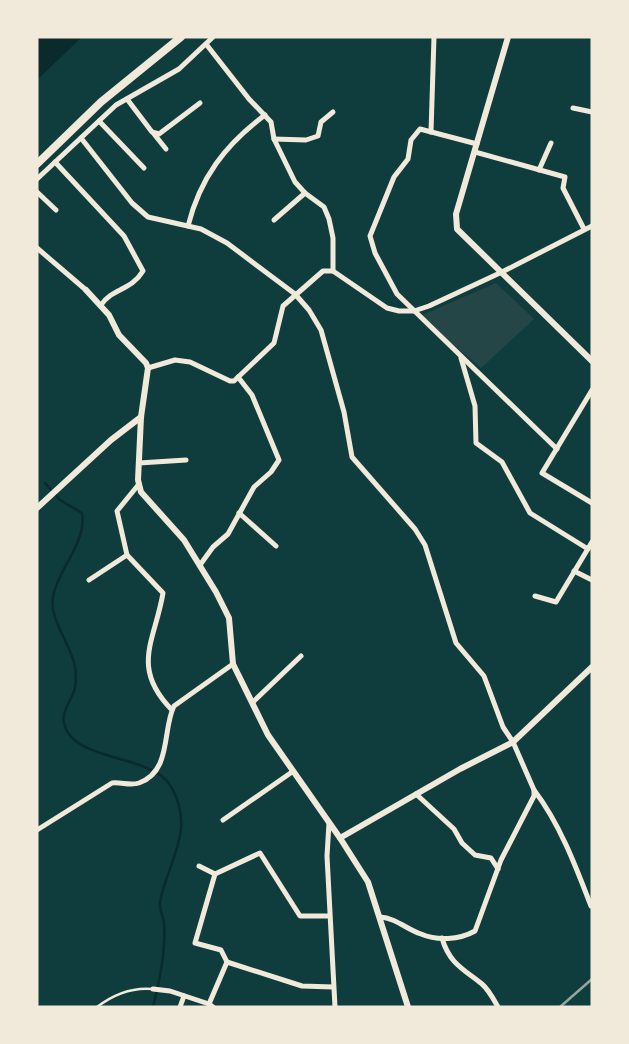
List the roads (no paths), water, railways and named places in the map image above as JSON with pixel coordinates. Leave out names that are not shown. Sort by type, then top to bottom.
[{"type":"highway","points":[[37,164],[101,102],[181,37]]},
{"type":"street","points":[[37,179],[99,121],[127,99],[179,69],[213,37]]},
{"type":"street","points":[[431,132],[434,37]]},
{"type":"street","points":[[508,37],[456,214],[457,229],[592,361]]},
{"type":"street","points":[[206,44],[249,99],[271,122],[274,139],[295,182],[304,193],[324,207],[333,237],[333,271]]},
{"type":"street","points":[[127,99],[166,149]]},
{"type":"street","points":[[152,132],[159,134],[200,103]]},
{"type":"street","points":[[573,108],[592,112]]},
{"type":"street","points":[[274,139],[306,140],[316,137],[321,122],[333,113]]},
{"type":"street","points":[[188,226],[195,201],[211,171],[240,133],[265,116]]},
{"type":"street","points":[[99,121],[144,168]]},
{"type":"street","points":[[477,144],[420,129],[411,140],[408,159],[394,177],[370,236],[375,253],[397,294],[557,449]]},
{"type":"street","points":[[81,138],[132,203],[148,217],[201,229],[228,243],[295,294],[321,330],[344,412],[352,457],[415,529],[425,545],[456,643],[484,676],[503,727],[574,863],[591,906]]},
{"type":"street","points":[[539,170],[551,143]]},
{"type":"street","points":[[475,152],[565,177],[563,188],[584,229]]},
{"type":"street","points":[[55,162],[124,236],[143,271],[137,281],[107,296],[102,305]]},
{"type":"street","points":[[37,192],[56,210]]},
{"type":"street","points":[[274,220],[304,193]]},
{"type":"street","points":[[148,368],[175,360],[190,362],[230,381],[238,377],[274,343],[283,306],[323,271],[333,271],[387,307],[399,311],[414,310],[429,306],[502,272],[592,226]]},
{"type":"street","points":[[37,248],[102,305],[118,335],[146,363],[148,368],[141,417],[139,463],[141,492],[184,540],[200,565],[229,618],[233,664],[268,735],[368,882],[408,1007]]},
{"type":"street","points":[[461,356],[475,406],[476,443],[502,462],[530,513],[588,549]]},
{"type":"street","points":[[200,565],[213,547],[228,534],[254,487],[271,472],[279,460],[253,395],[238,377]]},
{"type":"street","points":[[592,390],[542,473],[592,503]]},
{"type":"street","points":[[37,508],[127,425],[141,417]]},
{"type":"street","points":[[139,463],[187,460]]},
{"type":"street","points":[[139,484],[117,511],[127,555],[163,593],[146,660],[162,699],[172,710]]},
{"type":"street","points":[[239,513],[276,546]]},
{"type":"street","points":[[535,596],[556,602],[592,542]]},
{"type":"street","points":[[89,580],[127,555]]},
{"type":"street","points":[[574,571],[592,580]]},
{"type":"street","points":[[253,702],[301,656]]},
{"type":"street","points":[[37,830],[112,783],[141,782],[150,776],[165,753],[169,716],[174,706],[233,664]]},
{"type":"street","points":[[340,838],[513,742],[592,667]]},
{"type":"street","points":[[223,820],[292,772]]},
{"type":"street","points":[[380,917],[389,917],[422,935],[464,937],[475,932],[498,869],[534,796],[534,790]]},
{"type":"street","points":[[416,794],[454,829],[462,843],[475,855],[491,858],[498,869]]},
{"type":"street","points":[[329,823],[326,846],[335,1007]]},
{"type":"street","points":[[329,916],[300,916],[260,853],[215,874],[195,943],[221,950],[227,962],[302,986],[333,986]]},
{"type":"street","points":[[199,866],[215,874]]},
{"type":"street","points":[[442,938],[446,951],[463,971],[484,985],[498,1007]]},
{"type":"street","points":[[153,989],[170,991],[211,1006],[227,962]]},
{"type":"street","points":[[180,1007],[184,996]]},
{"type":"lane","points":[[97,1007],[111,996],[143,988],[153,989]]},
{"type":"waterway","points":[[45,483],[60,500],[82,513],[80,535],[53,597],[54,615],[73,658],[76,672],[75,688],[65,710],[64,723],[70,736],[81,745],[160,775],[170,785],[178,801],[181,830],[160,902],[164,944],[153,1007]]},
{"type":"railway","points":[[560,1007],[592,979]]}]
